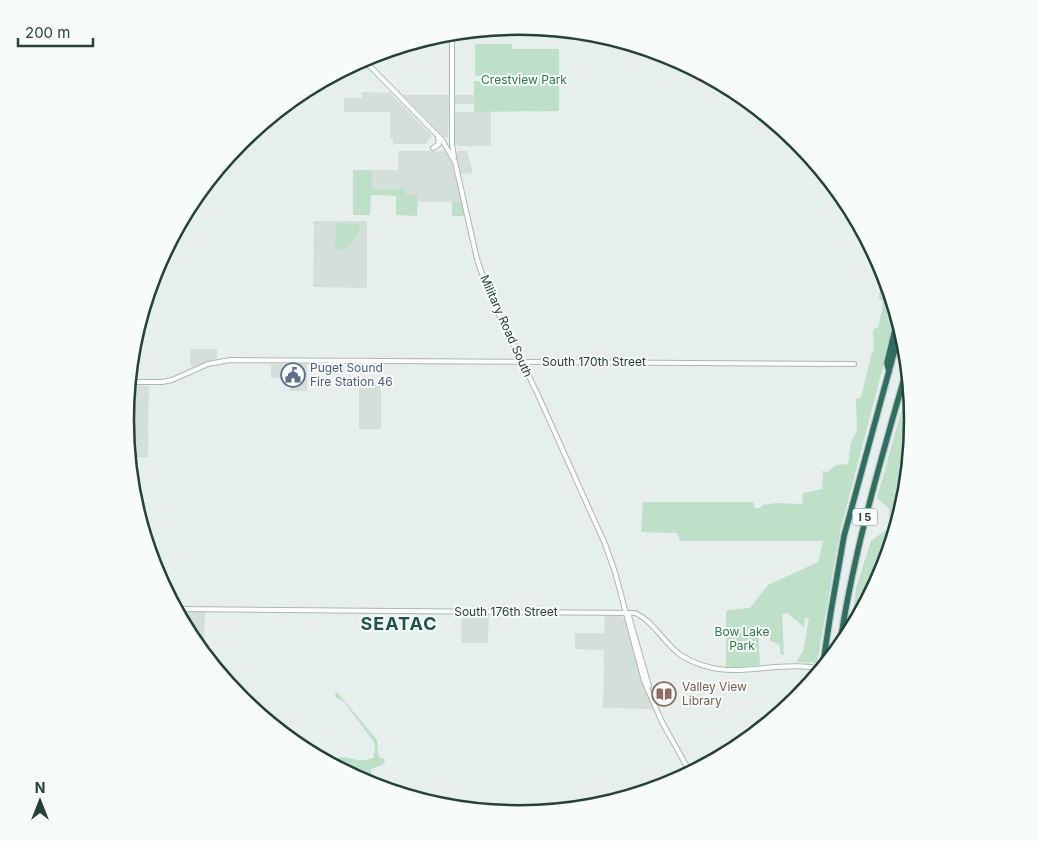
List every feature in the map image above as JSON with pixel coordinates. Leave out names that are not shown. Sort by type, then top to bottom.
[{"type":"highway","points":[[889,371],[886,363],[894,331]]},
{"type":"highway","name":"I 5","points":[[824,656],[844,536],[897,341]]},
{"type":"highway","name":"I 5","points":[[841,633],[865,515],[903,382]]},
{"type":"street","points":[[452,41],[452,136],[455,162]]},
{"type":"street","name":"Military Road South","points":[[369,65],[442,140],[455,162],[482,276],[488,292],[605,544],[615,572],[644,681],[662,722],[687,767]]},
{"type":"street","points":[[433,148],[439,144],[437,136]]},
{"type":"street","points":[[442,140],[448,141],[452,136]]},
{"type":"street","name":"South 170th Street","points":[[136,382],[172,380],[208,364],[230,360],[854,364]]},
{"type":"street","name":"South 176th Street","points":[[184,609],[626,612]]},
{"type":"street","points":[[626,612],[644,617],[668,645],[680,655],[711,669],[732,671],[794,665],[814,668]]},
{"type":"shaded area","points":[[362,92],[390,93],[432,136],[427,141],[427,144],[393,144],[393,139],[390,138],[390,112],[344,112],[344,98],[362,98]]},
{"type":"shaded area","points":[[402,95],[449,95],[448,138],[444,137]]},
{"type":"shaded area","points":[[455,95],[474,95],[474,104],[455,104]]},
{"type":"shaded area","points":[[455,112],[491,112],[491,146],[458,146],[455,142]]},
{"type":"shaded area","points":[[398,151],[444,151],[448,154],[462,202],[418,202],[418,195],[406,195],[372,189],[372,170],[398,170]]},
{"type":"shaded area","points":[[458,151],[467,151],[473,173],[461,174],[456,155]]},
{"type":"shaded area","points":[[314,221],[367,221],[367,288],[313,287]]},
{"type":"shaded area","points":[[190,349],[217,349],[217,358],[193,367],[190,364]]},
{"type":"shaded area","points":[[306,364],[307,391],[290,391],[290,378],[271,378],[271,365]]},
{"type":"shaded area","points":[[359,384],[381,384],[381,429],[359,429]]},
{"type":"shaded area","points":[[136,385],[149,386],[148,457],[136,457],[134,420]]},
{"type":"shaded area","points":[[185,612],[205,612],[204,642]]},
{"type":"shaded area","points":[[462,614],[489,614],[488,643],[461,643]]},
{"type":"shaded area","points":[[605,615],[618,615],[624,618],[643,684],[653,709],[603,708],[604,650],[575,649],[575,633],[604,633]]},
{"type":"green space","name":"Crestview Park","points":[[475,44],[512,44],[512,49],[559,49],[559,111],[474,112],[474,81],[489,81],[488,76],[475,76]]},
{"type":"green space","points":[[353,170],[372,170],[372,189],[406,189],[406,195],[418,195],[417,216],[396,215],[396,196],[371,195],[370,215],[353,215]]},
{"type":"green space","points":[[452,202],[462,202],[464,216],[452,216]]},
{"type":"green space","points":[[336,223],[360,224],[358,234],[353,242],[335,250]]},
{"type":"green space","name":"Bow Lake Park","points":[[881,286],[893,327],[840,532],[817,663],[796,662],[803,651],[809,618],[805,618],[804,627],[787,613],[782,614],[784,655],[781,655],[779,644],[770,641],[770,629],[758,630],[760,665],[726,668],[727,610],[750,608],[768,585],[818,562],[823,541],[680,541],[677,533],[641,532],[643,502],[753,502],[755,508],[761,508],[762,505],[777,503],[802,504],[803,493],[822,489],[823,474],[821,471],[827,472],[836,465],[848,464],[851,443],[857,430],[856,399],[861,397],[872,352],[874,351],[873,331],[875,328],[878,328],[883,305],[882,300],[879,299]]},
{"type":"green space","points":[[904,401],[904,446],[898,496],[885,544],[876,568],[853,613],[856,588],[871,541],[887,529],[889,509],[877,498]]},
{"type":"green space","points":[[337,692],[377,740],[378,754],[380,758],[385,759],[385,762],[371,769],[371,777],[337,759],[345,757],[368,760],[373,758],[375,751],[374,742],[344,702],[336,697],[335,693]]},
{"type":"place","name":"Puget Sound Fire Station 46","points":[[293,375]]},
{"type":"place","name":"Valley View Library","points":[[664,694]]},
{"type":"district","name":"SEATAC","points":[[399,624]]}]
